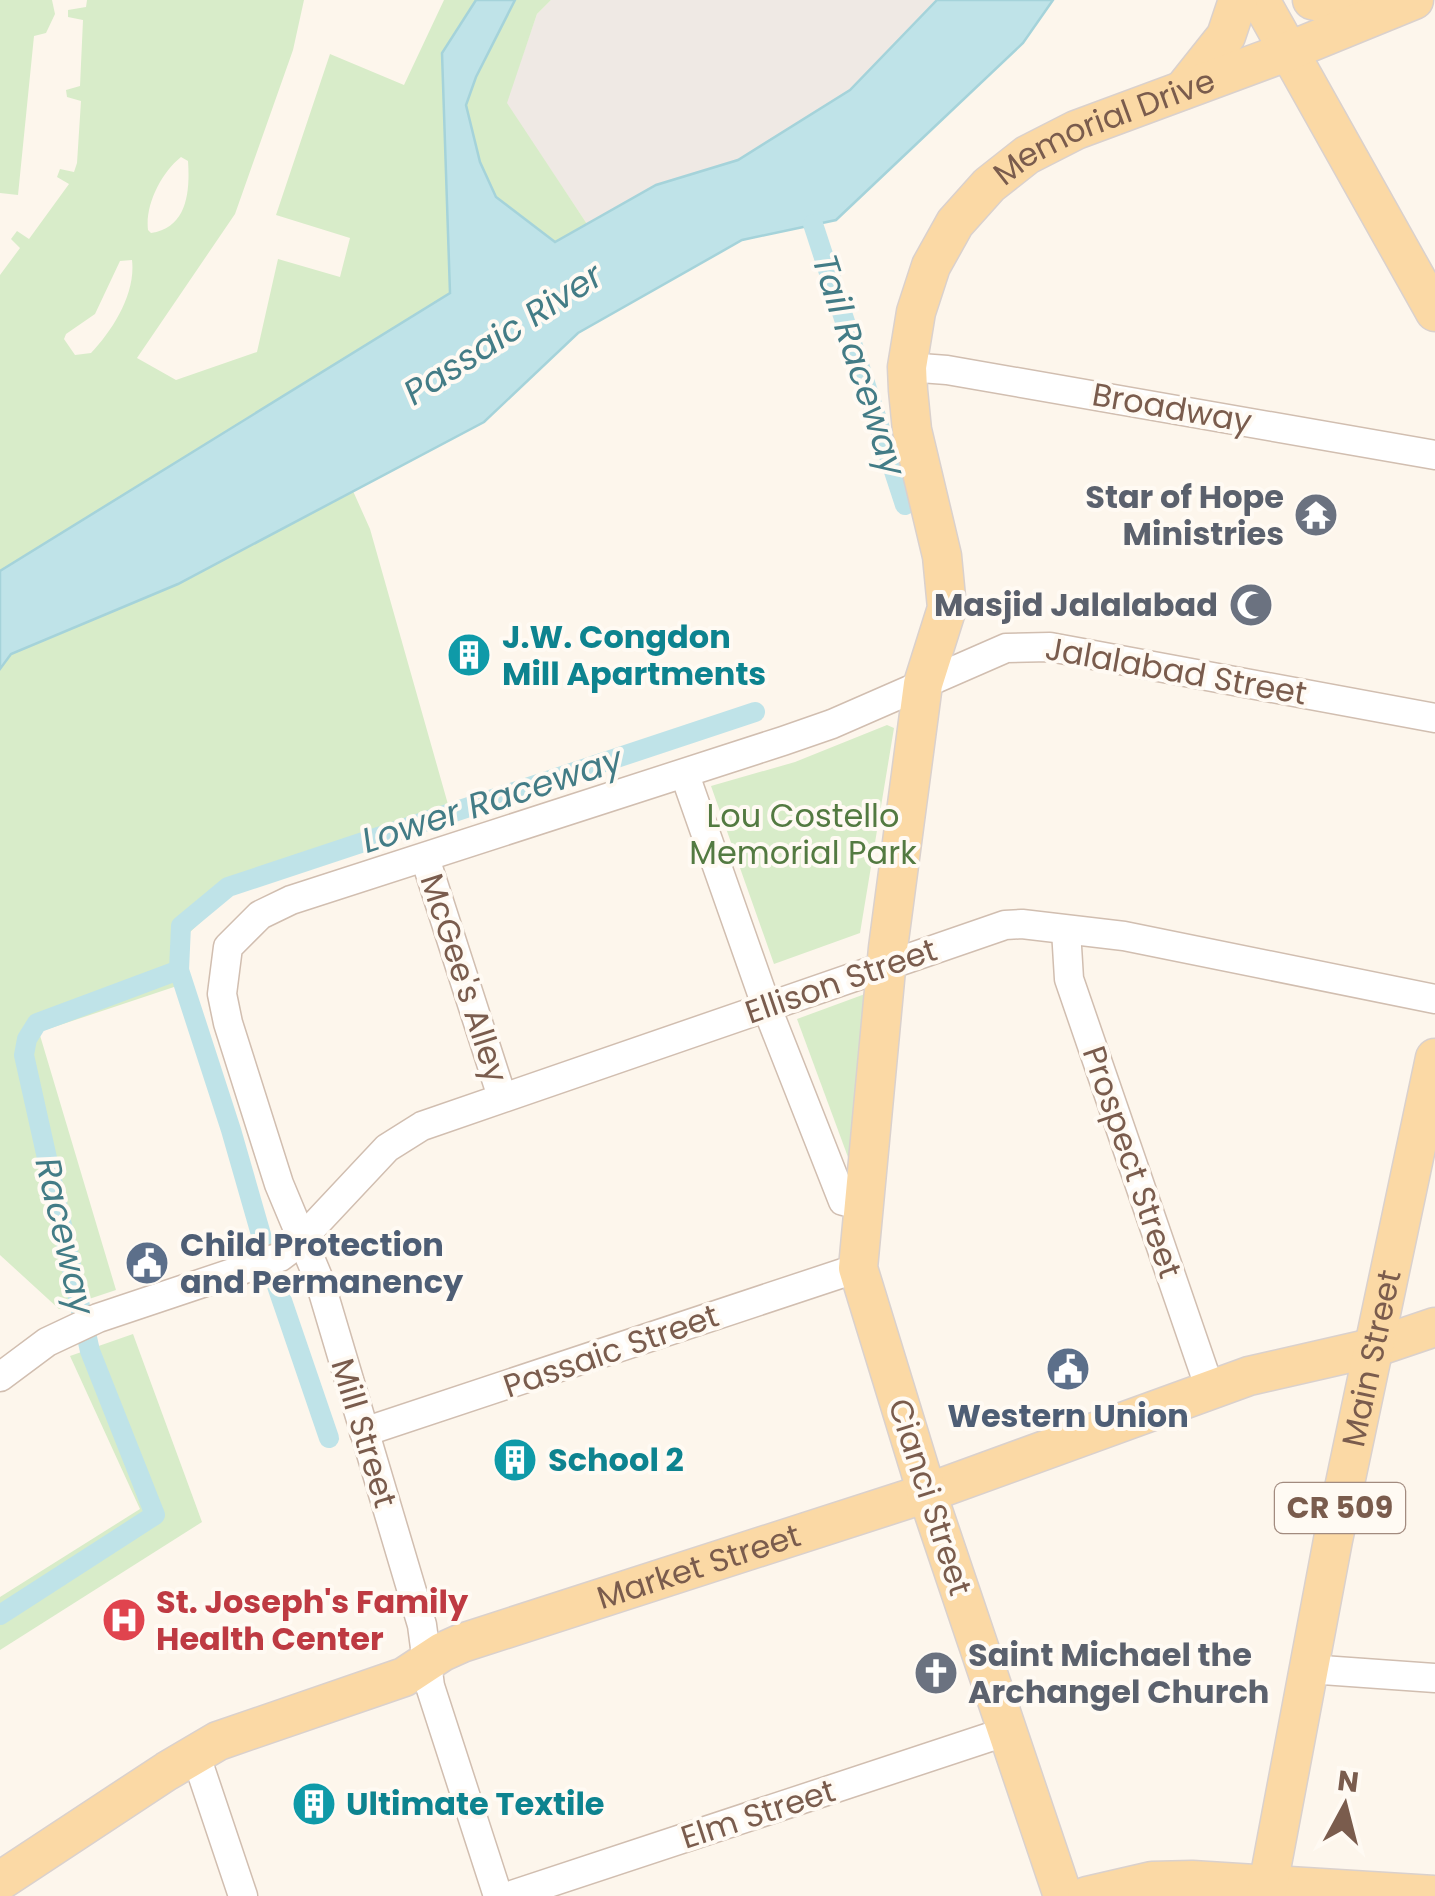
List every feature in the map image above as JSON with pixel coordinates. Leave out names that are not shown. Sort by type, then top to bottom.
[{"type":"main road","points":[[1183,90],[1226,36],[1238,0]]},
{"type":"main road","points":[[1260,0],[1435,312]]},
{"type":"main road","points":[[1312,0],[1340,7],[1401,4]]},
{"type":"main road","name":"Memorial Drive","points":[[858,1268],[886,965],[923,684],[947,608],[946,584],[912,430],[908,367],[916,312],[931,266],[955,223],[989,185],[1027,155],[1076,130],[1289,51],[1401,4]]},
{"type":"main road","name":"Main Street","points":[[1267,1890],[1308,1670],[1435,1058]]},
{"type":"main road","name":"Cianci Street","points":[[858,1268],[927,1493],[1063,1896]]},
{"type":"main road","name":"Market Street","points":[[0,1881],[218,1741],[404,1678],[462,1643],[927,1493],[1249,1376],[1376,1347],[1435,1327]]},
{"type":"main road","points":[[1087,1896],[1152,1881],[1267,1890],[1435,1894]]},
{"type":"street","name":"Broadway","points":[[908,367],[1435,455]]},
{"type":"street","name":"Jalalabad Street","points":[[223,973],[228,947],[260,915],[291,900],[685,775],[832,724],[1006,648],[1050,647],[1435,718]]},
{"type":"street","points":[[685,775],[767,1008],[843,1201],[864,1206]]},
{"type":"street","name":"McGee's Alley","points":[[425,858],[502,1098]]},
{"type":"street","name":"Ellison Street","points":[[0,1377],[19,1360],[98,1318],[268,1264],[301,1239],[387,1148],[422,1126],[1005,925],[1124,936],[1435,999]]},
{"type":"street","name":"Prospect Street","points":[[1066,930],[1069,979],[1211,1392]]},
{"type":"street","name":"Mill Street","points":[[223,973],[222,994],[228,1023],[279,1184],[320,1282],[422,1625],[430,1686],[498,1896]]},
{"type":"street","name":"Passaic Street","points":[[364,1432],[858,1268]]},
{"type":"street","points":[[1308,1670],[1435,1678]]},
{"type":"street","name":"Elm Street","points":[[509,1896],[1008,1731]]},
{"type":"street","points":[[196,1753],[243,1896]]},
{"type":"shaded area","points":[[551,0],[937,0],[850,90],[738,160],[656,185],[587,224],[506,103],[537,14]]},
{"type":"green space","points":[[0,0],[52,0],[55,14],[46,33],[34,36],[18,195],[0,193]]},
{"type":"green space","points":[[87,0],[304,0],[293,50],[235,214],[137,358],[176,380],[257,352],[278,259],[340,277],[350,238],[276,215],[330,54],[404,85],[444,0],[476,0],[442,53],[450,293],[0,571],[0,275],[20,248],[11,239],[17,231],[29,239],[69,184],[57,177],[60,169],[74,172],[77,163],[81,101],[67,97],[66,90],[80,86],[83,20],[68,17],[68,10],[86,7]],"holes":[[[181,157],[188,161],[184,206],[173,224],[151,233],[148,220],[152,200],[167,172]],[[132,260],[127,298],[115,322],[91,353],[75,355],[64,339],[66,334],[95,314],[120,261]]]},
{"type":"green space","points":[[515,0],[551,0],[537,14],[507,103],[587,224],[555,242],[496,198],[480,162],[466,104]]},
{"type":"green space","points":[[353,491],[370,529],[453,822],[230,895],[189,933],[189,982],[39,1032],[116,1290],[59,1309],[0,1255],[0,669],[11,654],[178,584]]},
{"type":"green space","name":"Lou Costello Memorial Park","points":[[887,725],[894,728],[860,933],[774,964],[711,786],[795,762]]},
{"type":"green space","points":[[865,994],[852,1168],[797,1019]]},
{"type":"green space","points":[[133,1334],[202,1522],[0,1650],[0,1597],[140,1509],[70,1356]]},
{"type":"water","name":"Passaic River","points":[[476,0],[515,0],[466,105],[480,162],[496,197],[555,242],[656,185],[738,160],[850,90],[937,0],[1053,0],[1023,43],[836,220],[742,240],[578,333],[484,422],[178,584],[11,654],[0,669],[0,571],[450,293],[442,53]]},
{"type":"waterway","name":"Tail Raceway","points":[[813,224],[905,505]]},
{"type":"waterway","name":"Raceway","points":[[0,1615],[155,1515],[90,1351],[24,1055],[27,1039],[37,1023],[179,970],[181,926],[228,887],[755,712]]},
{"type":"waterway","points":[[179,970],[264,1245]]},
{"type":"waterway","points":[[277,1286],[329,1438]]},
{"type":"place","name":"Star of Hope Ministries","points":[[1316,515]]},
{"type":"place","name":"Masjid Jalalabad","points":[[1251,605]]},
{"type":"place","name":"J.W. Congdon Mill Apartments","points":[[469,655]]},
{"type":"place","name":"Child Protection and Permanency","points":[[147,1263]]},
{"type":"place","name":"Western Union","points":[[1068,1369]]},
{"type":"place","name":"School 2","points":[[515,1460]]},
{"type":"place","name":"St. Joseph's Family Health Center","points":[[124,1620]]},
{"type":"place","name":"Saint Michael the Archangel Church","points":[[936,1673]]},
{"type":"place","name":"Ultimate Textile","points":[[314,1804]]},
{"type":"water label","name":"Lower Raceway","points":[[492,800]]}]
